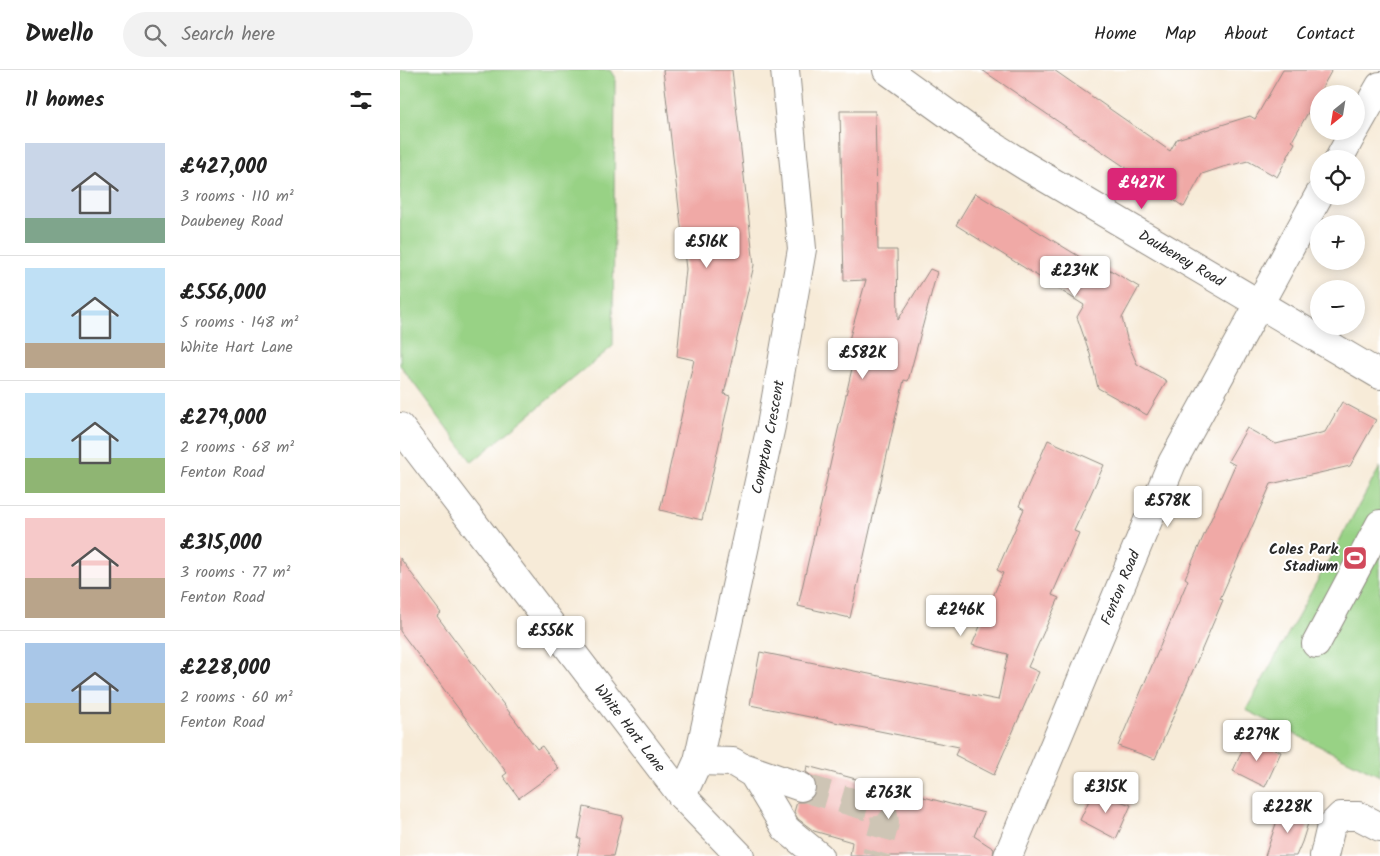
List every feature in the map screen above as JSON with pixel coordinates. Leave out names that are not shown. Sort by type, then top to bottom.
[{"type":"street","name":"Compton Crescent","points":[[682,796],[698,762],[771,426],[802,249],[785,70]]},
{"type":"street","name":"Daubeney Road","points":[[888,70],[984,140],[1258,304],[1380,374]]},
{"type":"street","points":[[1365,112],[1380,86]]},
{"type":"street","name":"Fenton Road","points":[[1008,856],[1172,462],[1313,205]]},
{"type":"street","name":"White Hart Lane","points":[[400,427],[682,796],[712,845],[740,856]]},
{"type":"street","points":[[1316,644],[1380,524]]},
{"type":"street","points":[[698,762],[733,762],[801,786]]},
{"type":"street","points":[[746,768],[753,774],[786,829],[819,856]]},
{"type":"street","points":[[1324,856],[1331,826],[1341,816],[1359,816],[1380,827]]},
{"type":"green space","points":[[400,70],[610,70],[615,78],[613,346],[472,462],[400,365]]},
{"type":"green space","name":"Coles Park Stadium","points":[[1380,467],[1380,776],[1246,710]]},
{"type":"building","points":[[663,70],[732,70],[754,265],[724,394],[730,396],[702,520],[660,510],[694,360],[677,356],[686,269]]},
{"type":"building","points":[[982,70],[1054,70],[1170,151],[1177,139],[1250,116],[1255,119],[1283,70],[1332,70],[1324,85],[1310,85],[1310,109],[1292,141],[1295,143],[1277,177],[1248,161],[1223,167],[1202,174],[1184,207]]},
{"type":"building","points":[[840,111],[875,111],[878,250],[897,250],[898,320],[930,269],[937,272],[908,381],[904,380],[850,618],[798,606],[853,364],[843,361],[866,280],[844,281]]},
{"type":"building","points":[[975,193],[1103,271],[1105,267],[1139,287],[1122,318],[1128,343],[1137,364],[1167,381],[1147,415],[1098,388],[1090,354],[1077,317],[1084,305],[956,225]]},
{"type":"building","points":[[1342,402],[1376,420],[1350,466],[1271,484],[1220,599],[1223,600],[1155,759],[1118,746],[1188,580],[1185,578],[1235,465],[1228,461],[1247,428],[1276,444],[1325,432]]},
{"type":"building","points":[[1048,440],[1104,465],[1074,531],[1079,533],[1052,595],[1059,598],[1028,667],[1039,672],[994,775],[955,755],[959,747],[750,705],[760,652],[998,700],[1008,654],[972,645],[1003,573],[997,570],[1024,509],[1019,506]]},
{"type":"building","points":[[400,558],[441,613],[437,616],[537,749],[542,746],[559,769],[519,798],[503,776],[507,773],[400,631]]},
{"type":"building","points":[[1248,737],[1281,752],[1265,787],[1233,771]]},
{"type":"building","points":[[807,766],[984,813],[974,836],[994,849],[993,856],[850,856],[852,842],[814,831],[798,819],[794,812],[797,802],[811,799],[816,792],[813,777],[806,772]]},
{"type":"building","points":[[1097,793],[1131,805],[1116,839],[1080,820],[1091,796],[1095,797]]},
{"type":"building","points":[[1282,806],[1310,817],[1302,842],[1296,856],[1265,856]]},
{"type":"building","points":[[584,807],[623,816],[613,856],[577,856],[581,839],[578,839]]},
{"type":"tunnel","points":[[801,787],[876,809],[884,815],[885,823],[876,856]]},
{"type":"place","name":"Coles Park Stadium","points":[[1355,558]]}]
